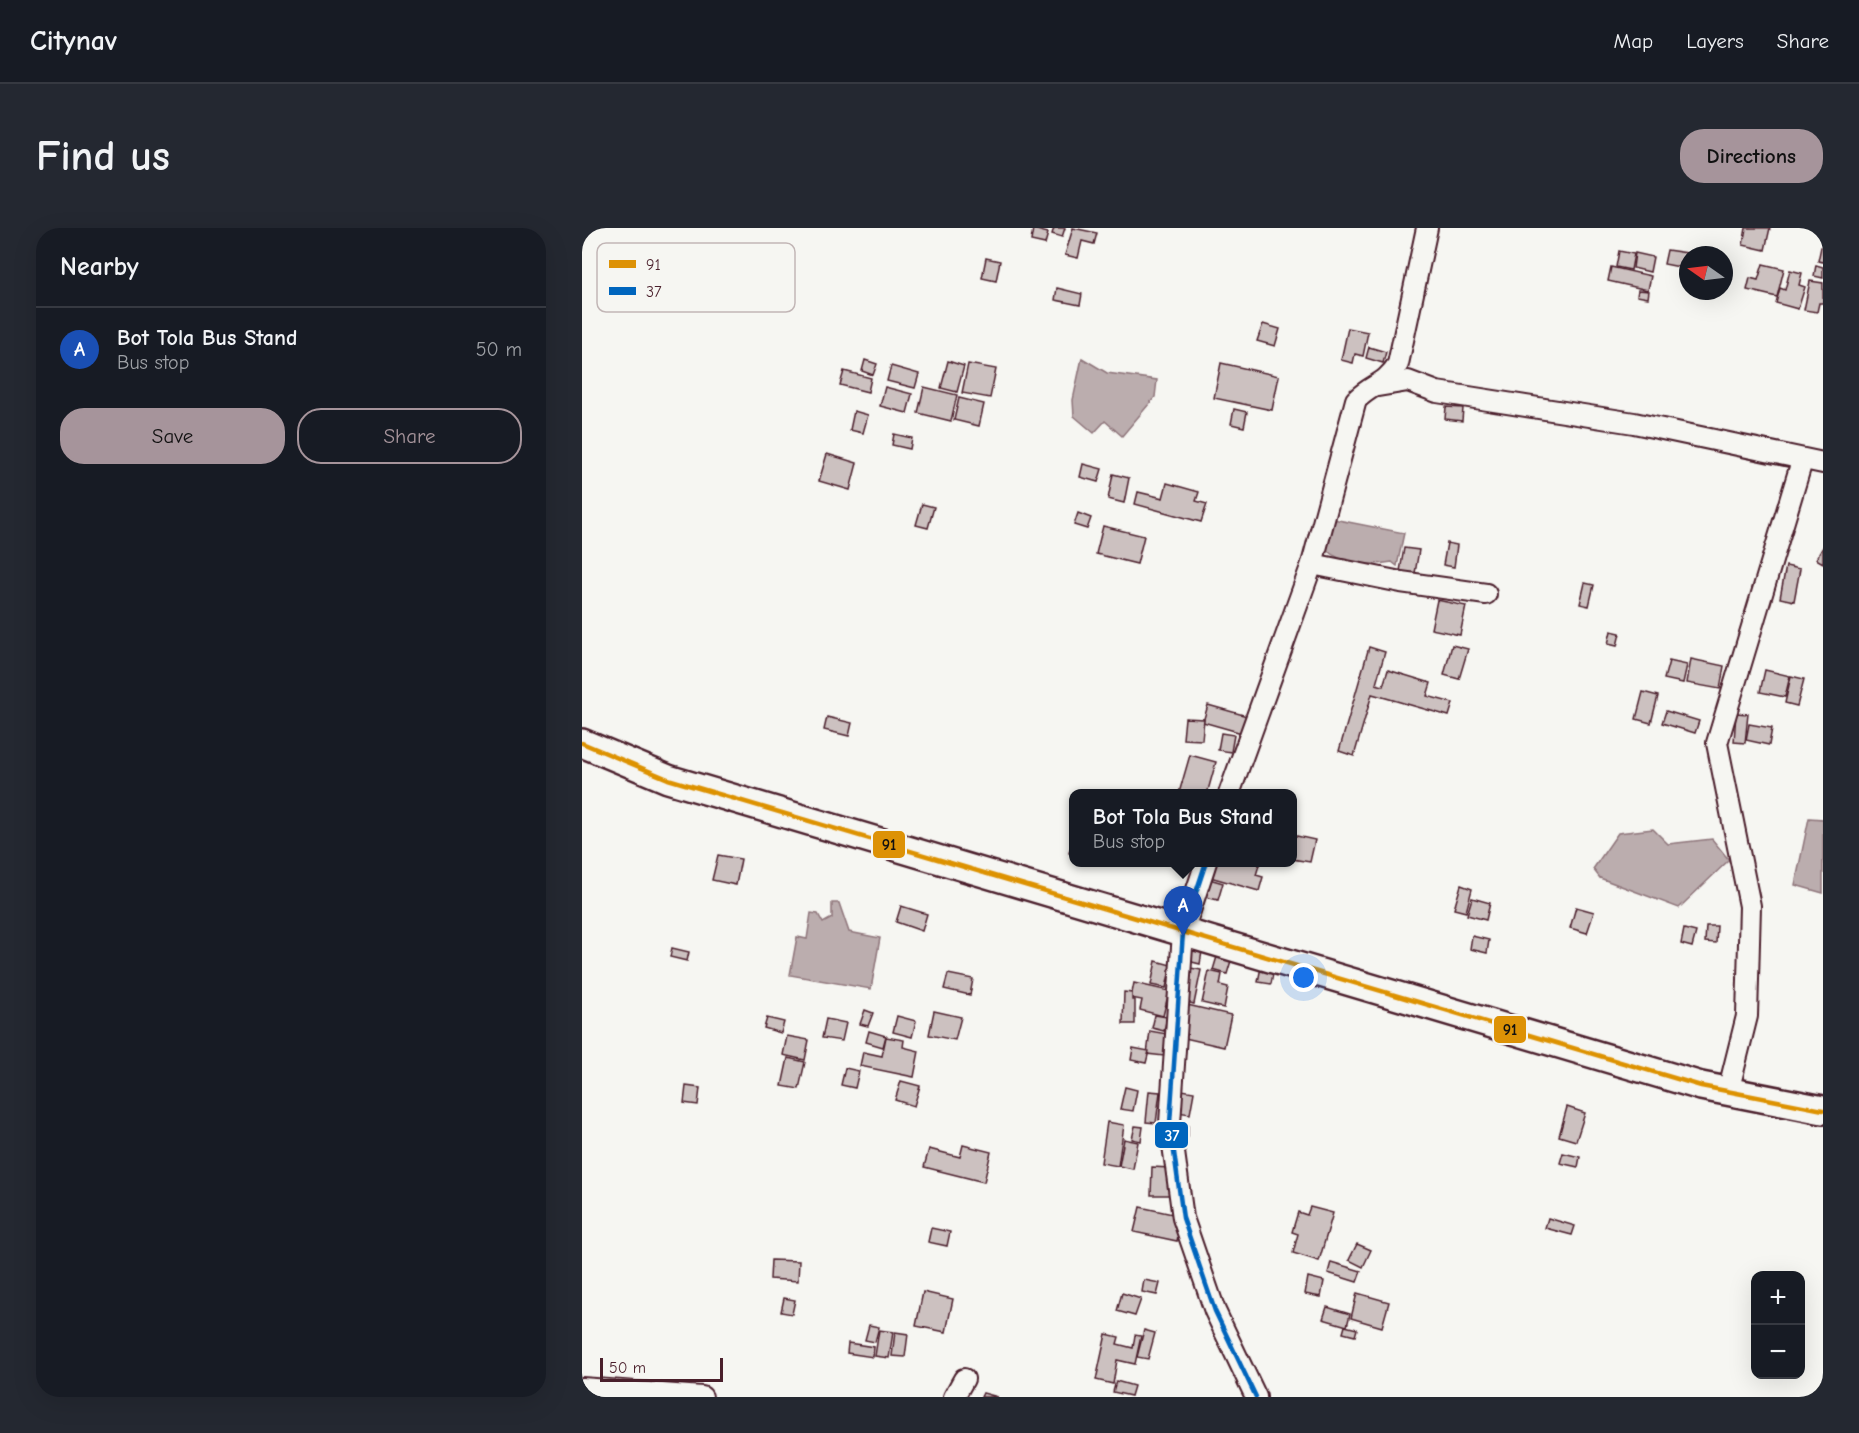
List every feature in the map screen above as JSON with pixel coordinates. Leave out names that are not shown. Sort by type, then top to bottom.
[{"type":"main road","points":[[582,743],[668,779],[1689,1083],[1823,1110]]},
{"type":"street","points":[[1378,386],[1389,378],[1398,364],[1427,228]]},
{"type":"street","points":[[1231,789],[1312,564],[1356,400],[1365,391],[1378,386],[1408,381],[1437,392],[1634,423],[1823,464]]},
{"type":"street","points":[[1728,1092],[1747,1016],[1750,906],[1717,744],[1802,461]]},
{"type":"street","points":[[1312,564],[1401,582],[1486,594]]},
{"type":"street","points":[[1204,867],[1183,932],[1170,1123],[1183,1218],[1215,1311],[1257,1397]]},
{"type":"street","points":[[954,1397],[964,1379]]},
{"type":"street","points":[[582,1389],[702,1397]]},
{"type":"shaded area","points":[[1082,358],[1107,373],[1157,380],[1155,397],[1122,436],[1105,421],[1094,433],[1074,416],[1073,400]]},
{"type":"shaded area","points":[[1333,519],[1404,533],[1397,566],[1392,562],[1366,564],[1349,561],[1326,550]]},
{"type":"shaded area","points":[[1809,818],[1823,819],[1823,893],[1795,885]]},
{"type":"shaded area","points":[[1653,829],[1668,844],[1712,839],[1729,860],[1679,908],[1600,878],[1593,869],[1618,833]]},
{"type":"shaded area","points":[[832,903],[839,903],[849,932],[880,938],[871,989],[790,975],[797,937],[807,939],[811,913],[818,914],[823,923],[832,918]]},
{"type":"building","points":[[1054,228],[1065,228],[1062,237],[1052,234]]},
{"type":"building","points":[[1073,228],[1097,233],[1094,244],[1082,241],[1078,258],[1065,255]]},
{"type":"building","points":[[1746,228],[1770,228],[1765,250],[1743,245]]},
{"type":"building","points":[[1033,229],[1048,233],[1045,244],[1031,241]]},
{"type":"building","points":[[1821,247],[1823,247],[1823,262],[1818,261]]},
{"type":"building","points":[[1667,250],[1679,252],[1679,267],[1664,264]]},
{"type":"building","points":[[1619,251],[1634,254],[1631,270],[1616,267]]},
{"type":"building","points":[[1635,253],[1653,257],[1650,272],[1633,268]]},
{"type":"building","points":[[986,258],[1000,261],[996,281],[982,278]]},
{"type":"building","points":[[1763,264],[1784,269],[1777,297],[1747,290],[1750,278],[1758,280]]},
{"type":"building","points":[[1816,265],[1823,267],[1823,278],[1814,276]]},
{"type":"building","points":[[1611,267],[1651,276],[1648,290],[1608,281]]},
{"type":"building","points":[[1790,270],[1802,273],[1799,285],[1805,287],[1798,309],[1776,303],[1780,288],[1785,290]]},
{"type":"building","points":[[1810,281],[1823,283],[1823,303],[1819,303],[1817,312],[1804,310]]},
{"type":"building","points":[[1057,288],[1082,294],[1080,305],[1055,300]]},
{"type":"building","points":[[1638,290],[1649,291],[1648,298],[1637,296]]},
{"type":"building","points":[[1263,324],[1280,329],[1275,346],[1257,341]]},
{"type":"building","points":[[1348,328],[1368,332],[1363,356],[1355,354],[1353,363],[1341,360]]},
{"type":"building","points":[[1369,347],[1386,352],[1383,363],[1366,358]]},
{"type":"building","points":[[865,360],[877,364],[873,375],[862,371]]},
{"type":"building","points":[[948,361],[964,366],[957,392],[941,388]]},
{"type":"building","points":[[1221,363],[1279,376],[1272,410],[1214,398]]},
{"type":"building","points":[[968,364],[996,369],[990,398],[962,393]]},
{"type":"building","points":[[891,366],[919,374],[915,388],[887,381]]},
{"type":"building","points":[[844,371],[871,378],[868,392],[840,385]]},
{"type":"building","points":[[885,387],[912,394],[907,413],[880,406]]},
{"type":"building","points":[[924,387],[957,395],[951,421],[918,413]]},
{"type":"building","points":[[959,398],[984,404],[979,426],[954,420]]},
{"type":"building","points":[[1446,407],[1463,408],[1462,421],[1445,419]]},
{"type":"building","points":[[1234,409],[1247,412],[1244,427],[1231,424]]},
{"type":"building","points":[[854,411],[868,415],[863,433],[850,430]]},
{"type":"building","points":[[894,434],[912,438],[910,449],[892,445]]},
{"type":"building","points":[[827,454],[857,463],[850,490],[819,481]]},
{"type":"building","points":[[1083,464],[1102,469],[1098,482],[1080,477]]},
{"type":"building","points":[[1113,474],[1129,478],[1124,503],[1108,499]]},
{"type":"building","points":[[1167,483],[1199,492],[1196,501],[1207,504],[1201,522],[1135,504],[1138,492],[1163,498]]},
{"type":"building","points":[[922,504],[934,507],[928,528],[916,525]]},
{"type":"building","points":[[1078,513],[1091,518],[1087,529],[1074,525]]},
{"type":"building","points":[[1103,526],[1144,536],[1137,564],[1096,554]]},
{"type":"building","points":[[1447,543],[1457,545],[1454,567],[1443,565]]},
{"type":"building","points":[[1823,547],[1823,563],[1816,559]]},
{"type":"building","points":[[1404,548],[1419,550],[1414,579],[1399,577]]},
{"type":"building","points":[[1786,566],[1800,569],[1794,601],[1780,598]]},
{"type":"building","points":[[1585,583],[1594,585],[1589,606],[1580,604]]},
{"type":"building","points":[[1437,600],[1466,606],[1460,635],[1431,629]]},
{"type":"building","points":[[1611,631],[1620,633],[1617,646],[1608,644]]},
{"type":"building","points":[[1452,645],[1468,649],[1459,679],[1444,675]]},
{"type":"building","points":[[1369,647],[1385,652],[1376,684],[1383,686],[1388,670],[1431,683],[1427,696],[1453,703],[1449,716],[1372,694],[1354,756],[1339,751]]},
{"type":"building","points":[[1691,659],[1724,666],[1720,689],[1687,683]]},
{"type":"building","points":[[1669,661],[1687,665],[1683,683],[1664,679]]},
{"type":"building","points":[[1765,670],[1790,676],[1785,697],[1760,692]]},
{"type":"building","points":[[1791,676],[1804,679],[1797,706],[1785,703]]},
{"type":"building","points":[[1643,692],[1658,696],[1651,723],[1636,719]]},
{"type":"building","points":[[1208,705],[1247,716],[1242,733],[1203,722]]},
{"type":"building","points":[[1666,711],[1699,721],[1695,733],[1662,723]]},
{"type":"building","points":[[1736,713],[1748,714],[1745,743],[1734,742]]},
{"type":"building","points":[[827,717],[852,723],[849,736],[824,730]]},
{"type":"building","points":[[1185,718],[1204,719],[1202,740],[1183,739]]},
{"type":"building","points":[[1749,724],[1772,728],[1769,745],[1746,740]]},
{"type":"building","points":[[1221,733],[1234,735],[1231,752],[1218,750]]},
{"type":"building","points":[[1190,755],[1216,762],[1208,789],[1180,789]]},
{"type":"building","points":[[1297,836],[1315,840],[1310,862],[1297,860]]},
{"type":"building","points":[[718,855],[741,859],[736,885],[712,880]]},
{"type":"building","points":[[1213,867],[1258,867],[1256,875],[1263,877],[1259,891],[1210,877]]},
{"type":"building","points":[[1206,878],[1223,883],[1218,900],[1201,896]]},
{"type":"building","points":[[1461,885],[1472,889],[1466,912],[1454,909]]},
{"type":"building","points":[[1472,898],[1490,903],[1486,920],[1467,915]]},
{"type":"building","points":[[901,906],[927,914],[922,931],[896,922]]},
{"type":"building","points":[[1576,907],[1594,912],[1587,933],[1570,928]]},
{"type":"building","points":[[1706,926],[1717,926],[1716,943],[1705,942]]},
{"type":"building","points":[[1684,929],[1696,932],[1692,947],[1681,944]]},
{"type":"building","points":[[1472,936],[1489,940],[1487,953],[1470,949]]},
{"type":"building","points":[[672,948],[689,952],[687,961],[670,957]]},
{"type":"building","points":[[1187,948],[1202,951],[1200,964],[1184,960]]},
{"type":"building","points":[[1219,950],[1233,954],[1227,974],[1213,970]]},
{"type":"building","points":[[1156,961],[1171,965],[1166,988],[1151,985]]},
{"type":"building","points":[[1186,967],[1201,970],[1194,1004],[1179,1000]]},
{"type":"building","points":[[1261,967],[1274,969],[1271,984],[1258,982]]},
{"type":"building","points":[[1209,971],[1222,974],[1220,985],[1228,987],[1224,1008],[1202,1003]]},
{"type":"building","points":[[948,974],[973,979],[970,995],[944,989]]},
{"type":"building","points":[[1134,983],[1169,991],[1163,1016],[1140,1010],[1142,1000],[1131,998]]},
{"type":"building","points":[[1124,992],[1132,993],[1132,1000],[1135,1000],[1135,1024],[1123,1024]]},
{"type":"building","points":[[1183,1004],[1231,1015],[1224,1047],[1176,1036]]},
{"type":"building","points":[[865,1010],[873,1013],[868,1026],[860,1024]]},
{"type":"building","points":[[934,1011],[961,1017],[955,1040],[929,1035]]},
{"type":"building","points":[[1155,1015],[1167,1017],[1164,1031],[1152,1028]]},
{"type":"building","points":[[897,1016],[916,1021],[912,1037],[893,1032]]},
{"type":"building","points":[[767,1018],[784,1022],[781,1033],[764,1028]]},
{"type":"building","points":[[826,1019],[846,1023],[842,1041],[822,1038]]},
{"type":"building","points":[[869,1031],[886,1036],[883,1047],[866,1042]]},
{"type":"building","points":[[1150,1031],[1167,1034],[1164,1056],[1147,1054]]},
{"type":"building","points":[[787,1036],[809,1040],[805,1060],[783,1055]]},
{"type":"building","points":[[886,1037],[904,1040],[903,1047],[919,1051],[914,1077],[860,1066],[863,1052],[882,1056]]},
{"type":"building","points":[[1133,1048],[1149,1051],[1146,1063],[1131,1060]]},
{"type":"building","points":[[788,1058],[805,1062],[799,1089],[782,1086]]},
{"type":"building","points":[[845,1068],[859,1071],[855,1088],[841,1085]]},
{"type":"building","points":[[901,1081],[920,1086],[914,1106],[895,1100]]},
{"type":"building","points":[[686,1086],[700,1088],[698,1105],[684,1103]]},
{"type":"building","points":[[1125,1087],[1137,1090],[1133,1111],[1120,1109]]},
{"type":"building","points":[[1176,1089],[1194,1092],[1190,1114],[1171,1111]]},
{"type":"building","points":[[1149,1091],[1160,1092],[1156,1123],[1146,1122]]},
{"type":"building","points":[[1567,1107],[1585,1113],[1576,1141],[1559,1136]]},
{"type":"building","points":[[1107,1122],[1124,1125],[1118,1166],[1101,1163]]},
{"type":"building","points":[[1135,1126],[1143,1127],[1141,1141],[1132,1139]]},
{"type":"building","points":[[1174,1126],[1188,1126],[1188,1137],[1174,1137]]},
{"type":"building","points":[[1124,1139],[1138,1142],[1133,1169],[1119,1166]]},
{"type":"building","points":[[963,1145],[991,1152],[984,1182],[924,1167],[929,1149],[960,1157]]},
{"type":"building","points":[[1563,1153],[1580,1157],[1578,1167],[1560,1163]]},
{"type":"building","points":[[1152,1167],[1170,1168],[1169,1195],[1151,1195]]},
{"type":"building","points":[[1140,1207],[1182,1216],[1177,1241],[1134,1232]]},
{"type":"building","points":[[1310,1207],[1333,1213],[1319,1261],[1293,1253],[1298,1234],[1292,1232],[1298,1212],[1307,1215]]},
{"type":"building","points":[[1548,1218],[1575,1226],[1572,1235],[1545,1228]]},
{"type":"building","points":[[931,1228],[950,1232],[947,1246],[928,1242]]},
{"type":"building","points":[[1357,1244],[1371,1250],[1363,1267],[1349,1260]]},
{"type":"building","points":[[771,1260],[799,1261],[798,1281],[770,1279]]},
{"type":"building","points":[[1331,1262],[1361,1271],[1357,1282],[1328,1273]]},
{"type":"building","points":[[1308,1277],[1324,1281],[1321,1297],[1305,1294]]},
{"type":"building","points":[[1144,1280],[1160,1283],[1157,1295],[1142,1292]]},
{"type":"building","points":[[923,1292],[953,1299],[946,1332],[916,1326]]},
{"type":"building","points":[[1122,1293],[1141,1299],[1135,1316],[1117,1311]]},
{"type":"building","points":[[1357,1293],[1389,1302],[1382,1327],[1351,1318]]},
{"type":"building","points":[[784,1298],[795,1300],[792,1314],[781,1312]]},
{"type":"building","points":[[1327,1307],[1350,1314],[1347,1326],[1323,1319]]},
{"type":"building","points":[[869,1325],[879,1327],[875,1342],[865,1340]]},
{"type":"building","points":[[1345,1326],[1357,1329],[1355,1336],[1343,1333]]},
{"type":"building","points":[[879,1330],[893,1332],[889,1358],[875,1356]]},
{"type":"building","points":[[1144,1330],[1155,1333],[1148,1359],[1137,1357]]},
{"type":"building","points":[[895,1332],[908,1334],[905,1357],[892,1356]]},
{"type":"building","points":[[1106,1334],[1119,1337],[1117,1344],[1133,1348],[1135,1335],[1141,1336],[1135,1364],[1117,1360],[1113,1384],[1096,1380]]},
{"type":"building","points":[[848,1343],[874,1347],[873,1357],[847,1353]]},
{"type":"building","points":[[1116,1381],[1134,1386],[1131,1396],[1113,1392]]},
{"type":"building","points":[[983,1393],[998,1397],[981,1397]]},
{"type":"transit line","name":"91","points":[[582,743],[668,779],[1701,1086],[1823,1110]]},
{"type":"transit line","name":"37","points":[[1204,867],[1183,932],[1170,1123],[1183,1218],[1215,1311],[1256,1397]]},
{"type":"place","name":"Bot Tola Bus Stand","points":[[1183,936]]}]
